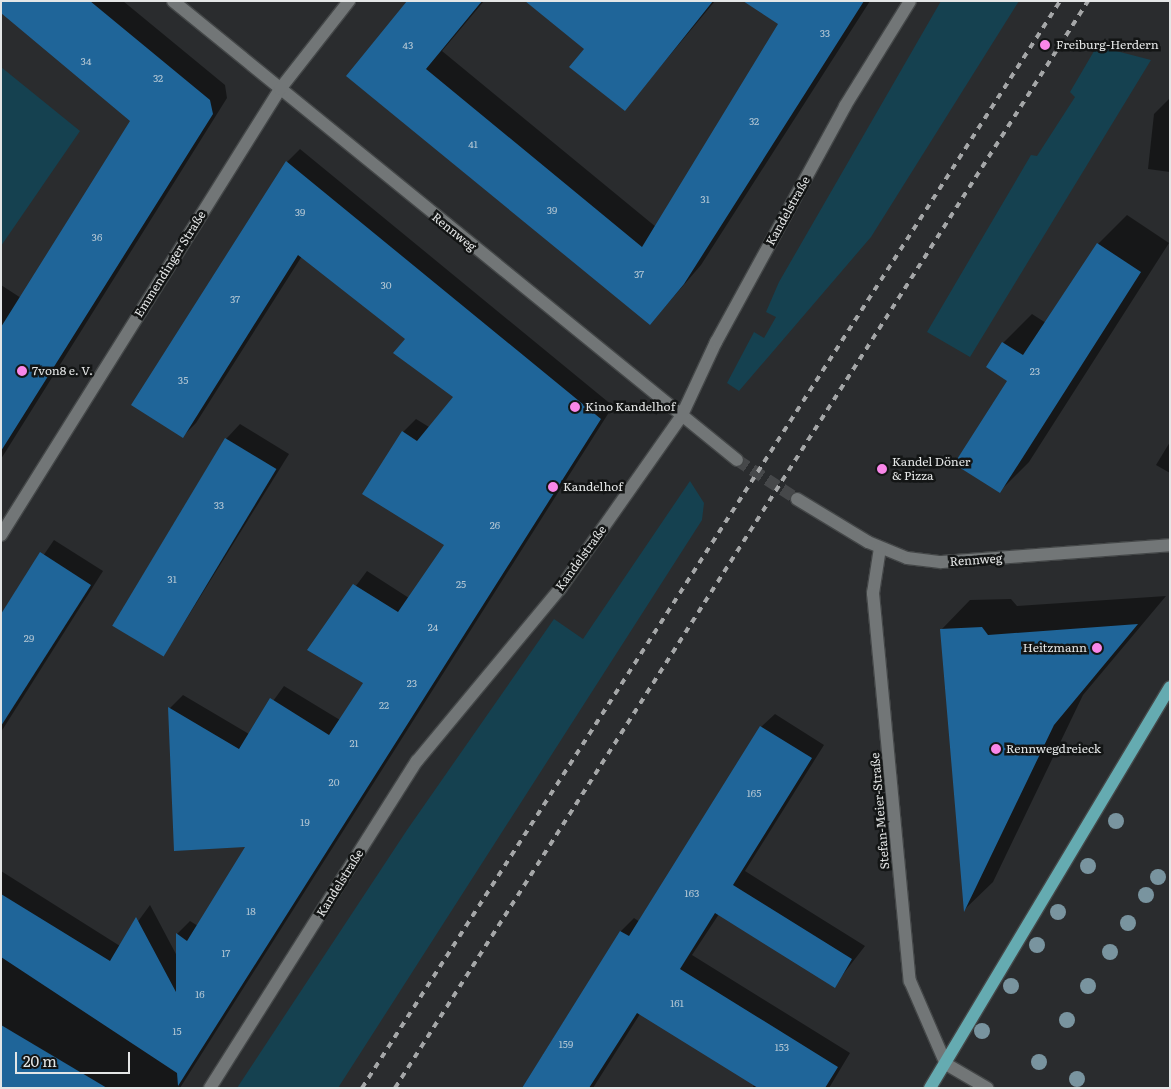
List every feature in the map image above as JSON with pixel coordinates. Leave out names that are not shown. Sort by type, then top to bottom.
[{"type":"main road","points":[[930,1088],[1170,687]]},
{"type":"street","name":"Rennweg","points":[[174,1],[680,417],[737,460]]},
{"type":"street","name":"Emmendinger Straße","points":[[1,535],[280,89],[349,1]]},
{"type":"street","name":"Kandelstraße","points":[[210,1088],[417,761],[560,589],[680,417],[716,342],[836,123],[910,1]]},
{"type":"street","name":"Rennweg","points":[[797,499],[880,548],[907,558],[941,562],[1170,545]]},
{"type":"street","name":"Stefan-Meier-Straße","points":[[880,548],[873,593],[910,981],[946,1064]]},
{"type":"street","points":[[946,1064],[987,1088]]},
{"type":"shaded area","points":[[941,1],[1019,1],[871,237],[739,391],[727,383],[754,332],[764,338],[776,317],[766,312],[779,282]]},
{"type":"shaded area","points":[[1097,46],[1151,60],[970,357],[927,332],[1031,155],[1037,156],[1075,97],[1070,92]]},
{"type":"shaded area","points":[[1,67],[80,131],[1,246]]},
{"type":"shaded area","points":[[690,481],[704,503],[702,520],[338,1088],[237,1088],[407,830],[554,619],[583,639]]},
{"type":"building","points":[[1,1],[90,1],[210,100],[213,114],[1,451],[1,327],[130,121],[1,13]]},
{"type":"building","points":[[407,1],[482,1],[426,69],[642,247],[778,24],[743,1],[864,1],[684,284],[650,325],[346,76]]},
{"type":"building","points":[[525,1],[713,1],[625,111],[569,67],[584,49]]},
{"type":"building","points":[[286,161],[601,419],[178,1086],[177,1073],[1,957],[1,894],[110,961],[136,917],[176,992],[176,933],[187,941],[245,847],[174,851],[168,707],[239,749],[270,698],[329,735],[363,683],[307,650],[353,584],[398,612],[444,545],[362,494],[402,431],[417,441],[453,397],[393,353],[405,339],[298,255],[183,438],[131,405]]},
{"type":"building","points":[[1097,243],[1141,272],[1000,493],[954,464],[1007,381],[986,367],[1002,342],[1023,355]]},
{"type":"building","points":[[225,438],[276,469],[164,657],[112,626]]},
{"type":"building","points":[[40,552],[91,585],[1,726],[1,614]]},
{"type":"building","name":"Rennwegdreieck","points":[[1138,624],[1054,725],[964,912],[940,629],[982,627],[988,635]]},
{"type":"building","points":[[760,726],[812,758],[733,885],[852,959],[835,988],[715,913],[680,969],[838,1067],[825,1088],[758,1088],[637,1013],[589,1088],[522,1088],[620,931],[629,936]]},
{"type":"building","points":[[1,1025],[107,1088],[1,1088]]},
{"type":"tunnel","points":[[737,460],[797,499]]},
{"type":"railway","points":[[362,1088],[1060,1]]},
{"type":"railway","points":[[395,1088],[1088,1]]},
{"type":"place","name":"Freiburg-Herdern","points":[[1045,45]]},
{"type":"place","name":"7von8 e. V.","points":[[22,371]]},
{"type":"place","name":"Kino Kandelhof","points":[[575,407]]},
{"type":"place","name":"Kandel Döner & Pizza","points":[[882,469]]},
{"type":"place","name":"Kandelhof","points":[[553,487]]},
{"type":"place","name":"Heitzmann","points":[[1097,648]]},
{"type":"place","name":"Rennwegdreieck","points":[[996,749]]}]
